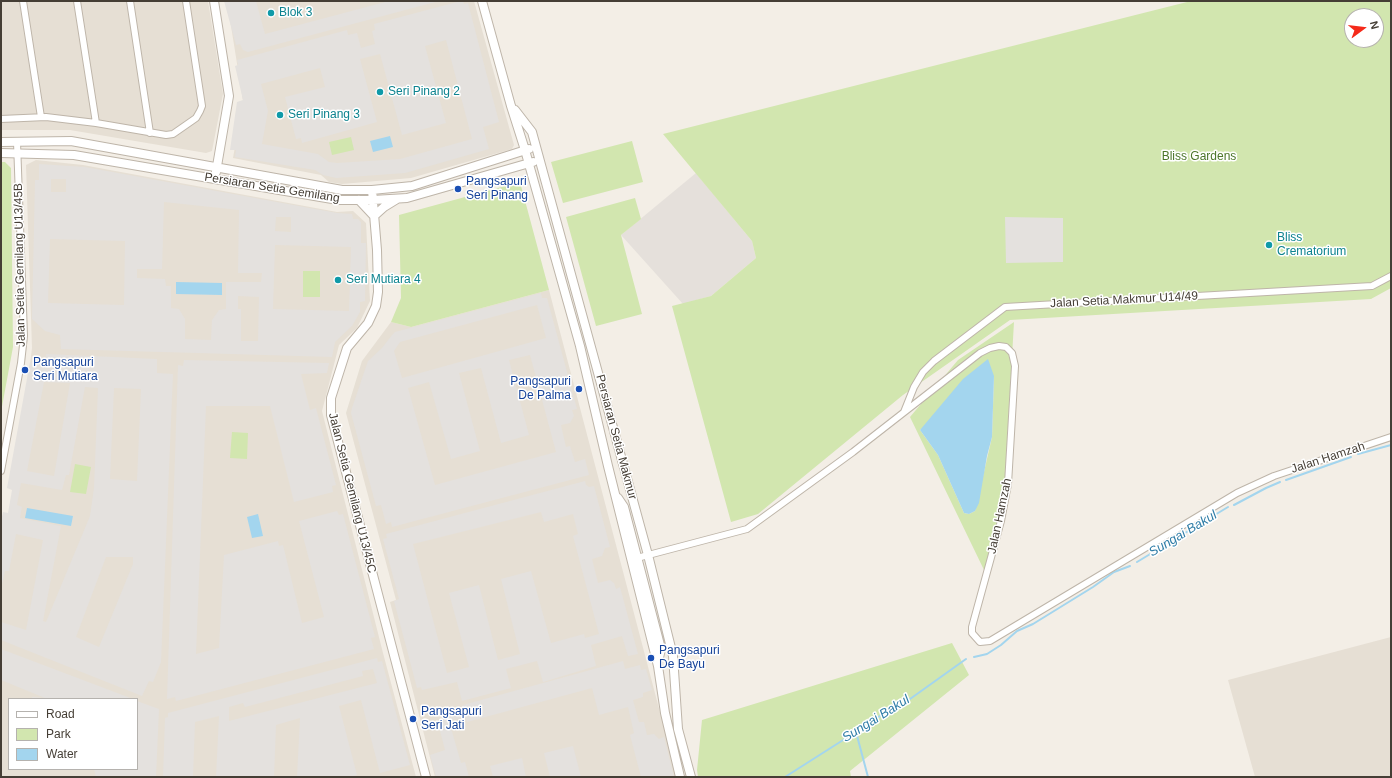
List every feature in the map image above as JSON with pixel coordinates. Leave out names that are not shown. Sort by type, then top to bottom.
[{"type":"street","points":[[23,1],[41,117]]},
{"type":"street","points":[[77,1],[96,123]]},
{"type":"street","points":[[130,1],[150,133]]},
{"type":"street","points":[[1,119],[41,117],[96,123],[150,133],[166,135],[174,134],[196,118],[200,111],[201,97],[186,1]]},
{"type":"street","points":[[214,1],[229,96],[215,179]]},
{"type":"street","name":"Persiaran Setia Makmur","points":[[482,1],[580,346],[615,495],[658,666],[665,713],[680,777]]},
{"type":"street","name":"Persiaran Setia Makmur","points":[[511,106],[532,132],[648,555],[673,656],[678,729],[690,777]]},
{"type":"street","name":"Persiaran Setia Gemilang","points":[[1,142],[71,141],[342,190],[372,190],[412,186],[536,147]]},
{"type":"street","name":"Jalan Setia Gemilang U13/45B","points":[[1,472],[21,364],[23,340],[17,142]]},
{"type":"street","name":"Persiaran Setia Gemilang","points":[[1,153],[74,155],[338,200],[373,200],[422,194],[539,160]]},
{"type":"street","name":"Jalan Setia Gemilang U13/45C","points":[[372,190],[378,292],[376,306],[368,323],[347,348],[331,398],[331,415],[426,777]]},
{"type":"street","points":[[358,200],[374,216],[398,198]]},
{"type":"street","name":"Jalan Setia Makmur U14/49","points":[[903,413],[914,387],[924,372],[934,361],[1005,307],[1372,286],[1391,276]]},
{"type":"street","name":"Jalan Hamzah","points":[[638,558],[747,529],[854,452],[980,353],[990,348],[999,346],[1006,348],[1012,353],[1015,366],[1008,484],[1001,522],[972,627],[972,633],[980,642],[990,641],[1237,493],[1274,476],[1391,437]]},
{"type":"street","points":[[615,495],[624,507],[661,649],[658,666]]},
{"type":"shaded area","points":[[1,1],[208,1],[223,94],[212,151],[206,153],[70,130],[1,130]]},
{"type":"shaded area","points":[[224,1],[256,1],[265,34],[389,1],[439,1],[248,52],[243,50],[240,44],[236,45]]},
{"type":"shaded area","name":"Pangsapuri Seri Pinang","points":[[227,1],[474,1],[514,145],[512,149],[411,178],[342,184],[329,182],[321,175],[233,158],[243,101]]},
{"type":"shaded area","name":"Pangsapuri Seri Pinang","points":[[461,1],[463,1],[464,4],[468,3],[499,122],[483,127],[489,149],[405,173],[336,178],[323,175],[315,170],[235,157],[236,150],[230,150],[237,102],[243,100],[235,66],[238,65],[237,60],[347,30],[348,35],[357,33],[361,48],[375,44],[372,31],[375,30],[374,24]],"holes":[[[446,40],[472,139],[400,159],[337,163],[329,162],[318,154],[262,144],[268,111],[261,84],[320,68],[325,87],[285,97],[296,139],[301,138],[302,143],[377,122],[360,59],[380,54],[402,135],[446,123],[425,46]]]},
{"type":"shaded area","points":[[36,160],[83,165],[337,212],[353,211],[366,223],[370,301],[357,328],[339,345],[322,411],[416,777],[1,777],[1,543],[13,501],[32,348],[26,165]]},
{"type":"shaded area","points":[[39,164],[85,167],[337,213],[352,214],[353,219],[358,219],[361,222],[361,243],[366,243],[365,301],[360,302],[360,312],[352,326],[335,342],[332,357],[61,349],[60,335],[45,331],[32,319],[35,180],[39,180]],"holes":[[[51,179],[66,179],[66,192],[51,192]],[[164,202],[239,210],[238,273],[262,273],[261,282],[226,282],[226,309],[219,310],[212,320],[211,340],[185,339],[185,319],[179,309],[171,308],[171,286],[166,286],[165,279],[137,278],[137,269],[162,269]],[[276,217],[291,217],[291,232],[275,231]],[[50,239],[125,241],[124,305],[48,303]],[[275,245],[351,247],[349,311],[273,309]],[[238,296],[259,297],[258,341],[241,341],[241,309],[238,309]]]},
{"type":"shaded area","points":[[696,173],[752,241],[756,258],[711,296],[683,304],[621,235]]},
{"type":"shaded area","points":[[1005,217],[1063,218],[1063,262],[1006,263]]},
{"type":"shaded area","points":[[549,290],[677,777],[435,777],[390,602],[396,600],[346,413],[362,361],[391,322],[411,327]]},
{"type":"shaded area","points":[[541,293],[542,298],[547,298],[577,409],[572,410],[574,416],[570,423],[561,425],[566,447],[570,446],[575,462],[585,459],[589,475],[392,527],[391,522],[386,524],[381,505],[376,506],[351,413],[368,361],[382,348],[395,332]],"holes":[[[537,305],[546,338],[402,378],[394,351],[400,342]],[[530,355],[556,452],[435,485],[408,388],[429,382],[451,459],[480,451],[459,373],[481,368],[501,443],[529,435],[509,360]]]},
{"type":"shaded area","points":[[46,354],[157,359],[157,373],[173,374],[161,662],[153,682],[149,681],[142,696],[1,640],[1,622],[26,630],[43,540],[16,534],[9,571],[5,571],[1,588],[1,521],[3,512],[8,513],[12,490],[7,488],[30,362],[41,363],[41,360],[46,360]],"holes":[[[44,382],[70,383],[54,476],[27,471]],[[85,387],[98,388],[94,488],[90,516],[46,622],[43,621],[61,526],[20,518],[22,507],[17,505],[21,483],[62,490],[66,475],[69,475]],[[114,388],[141,389],[137,481],[110,479]],[[106,557],[133,557],[133,564],[99,647],[76,637]]]},
{"type":"shaded area","points":[[184,360],[329,363],[327,373],[301,374],[310,410],[316,408],[336,485],[332,486],[333,492],[294,502],[270,406],[206,406],[196,654],[219,648],[224,555],[278,541],[279,546],[283,545],[302,623],[324,617],[299,521],[337,511],[339,515],[343,514],[375,637],[371,638],[374,649],[176,701],[175,697],[167,699],[178,365],[183,366]]},
{"type":"shaded area","points":[[585,481],[586,485],[589,487],[594,486],[610,547],[605,548],[602,556],[592,559],[598,583],[610,580],[614,583],[616,589],[620,587],[638,654],[628,656],[622,636],[591,645],[596,666],[543,682],[537,661],[506,669],[511,688],[462,701],[457,682],[422,690],[421,687],[417,688],[394,601],[399,599],[383,539],[387,538],[386,534]],"holes":[[[541,512],[544,522],[573,514],[578,534],[573,536],[599,634],[585,638],[584,634],[551,643],[531,571],[501,579],[520,654],[498,660],[479,585],[449,593],[469,667],[447,673],[413,544]]]},
{"type":"shaded area","points":[[1391,637],[1391,777],[1255,777],[1228,680]]},
{"type":"shaded area","points":[[1,649],[130,698],[45,698],[1,680]]},
{"type":"shaded area","name":"Pangsapuri Seri Jati","points":[[377,658],[378,662],[382,661],[410,765],[380,773],[361,700],[339,706],[357,775],[350,777],[297,777],[300,718],[276,725],[274,777],[216,777],[219,716],[195,722],[193,777],[163,777],[165,718],[168,717],[168,713]],"holes":[[[373,669],[377,683],[229,721],[229,707],[243,703],[245,707],[363,676],[362,671]]]},
{"type":"shaded area","points":[[623,661],[625,669],[640,665],[641,670],[646,669],[652,690],[643,693],[643,697],[633,700],[639,722],[644,722],[647,735],[654,734],[659,739],[664,737],[674,777],[641,777],[630,735],[634,733],[628,707],[599,715],[592,688],[467,722],[465,717],[449,721],[461,763],[465,762],[469,777],[436,777],[430,755],[445,750],[438,723],[443,722],[442,715],[464,709],[463,705]]},
{"type":"shaded area","points":[[138,701],[159,709],[156,777],[96,777],[94,770],[138,770]]},
{"type":"shaded area","points":[[573,746],[581,777],[550,777],[544,753]]},
{"type":"shaded area","points":[[522,758],[526,777],[493,777],[490,766]]},
{"type":"green space","name":"Bliss Gardens","points":[[1191,1],[1391,1],[1391,288],[1371,299],[1010,320],[903,395],[758,514],[731,522],[672,306],[711,296],[756,258],[752,241],[663,134]]},
{"type":"green space","points":[[351,137],[354,150],[332,155],[329,142]]},
{"type":"green space","points":[[632,141],[643,182],[563,203],[551,162]]},
{"type":"green space","points":[[1,162],[5,162],[11,168],[13,347],[1,412]]},
{"type":"green space","points":[[520,182],[549,290],[411,327],[391,322],[401,298],[399,215]]},
{"type":"green space","points":[[635,198],[641,219],[621,235],[642,314],[596,326],[566,217]]},
{"type":"green space","points":[[303,271],[320,271],[320,297],[303,297]]},
{"type":"green space","points":[[1014,322],[1004,497],[985,572],[910,417],[958,360]],"holes":[[[994,376],[992,437],[975,511],[969,514],[964,513],[938,455],[920,430]]]},
{"type":"green space","points":[[232,432],[248,433],[247,459],[230,458]]},
{"type":"green space","points":[[75,464],[91,467],[86,494],[70,492]]},
{"type":"green space","points":[[952,643],[969,675],[850,771],[851,777],[698,777],[697,770],[702,720]]},
{"type":"water","points":[[390,136],[393,147],[373,152],[370,141]]},
{"type":"water","points":[[176,282],[222,283],[222,295],[176,294]]},
{"type":"water","points":[[988,359],[994,376],[992,437],[987,456],[979,503],[975,511],[969,514],[964,513],[938,455],[920,430],[963,379]]},
{"type":"water","points":[[27,508],[73,516],[71,526],[25,518]]},
{"type":"water","points":[[258,514],[263,536],[252,538],[247,517]]},
{"type":"waterway","name":"Sungai Bakul","points":[[1358,454],[1391,445]]},
{"type":"waterway","name":"Sungai Bakul","points":[[1286,480],[1351,457]]},
{"type":"waterway","name":"Sungai Bakul","points":[[1234,505],[1280,482]]},
{"type":"waterway","name":"Sungai Bakul","points":[[1137,562],[1228,507]]},
{"type":"waterway","name":"Sungai Bakul","points":[[974,657],[987,654],[1001,645],[1017,631],[1033,624],[1093,587],[1114,572],[1130,566]]},
{"type":"waterway","name":"Sungai Bakul","points":[[785,777],[880,716],[903,704],[966,659]]},
{"type":"waterway","points":[[856,732],[868,777]]},
{"type":"place","name":"Blok 3","points":[[271,13]]},
{"type":"place","name":"Seri Pinang 2","points":[[380,92]]},
{"type":"place","name":"Seri Pinang 3","points":[[280,115]]},
{"type":"place","name":"Pangsapuri Seri Pinang","points":[[458,189]]},
{"type":"place","name":"Bliss Crematorium","points":[[1269,245]]},
{"type":"place","name":"Seri Mutiara 4","points":[[338,280]]},
{"type":"place","name":"Pangsapuri Seri Mutiara","points":[[25,370]]},
{"type":"place","name":"Pangsapuri De Palma","points":[[579,389]]},
{"type":"place","name":"Pangsapuri De Bayu","points":[[651,658]]},
{"type":"place","name":"Pangsapuri Seri Jati","points":[[413,719]]}]
